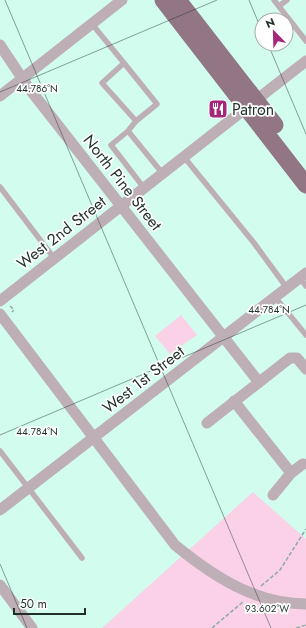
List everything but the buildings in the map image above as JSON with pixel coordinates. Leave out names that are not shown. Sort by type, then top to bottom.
[{"type":"main road","points":[[163,0],[306,167]]},
{"type":"main road","points":[[178,0],[306,185]]},
{"type":"street","points":[[0,96],[122,0]]},
{"type":"street","name":"North Pine Street","points":[[0,45],[22,78],[258,381]]},
{"type":"street","name":"West 2nd Street","points":[[0,301],[306,61]]},
{"type":"street","name":"West 1st Street","points":[[0,510],[275,297],[287,288],[304,279]]},
{"type":"street","points":[[0,314],[95,437],[113,466],[175,545],[204,568],[252,594],[286,604],[306,604]]},
{"type":"street","points":[[207,423],[258,381],[290,358],[298,358],[306,370]]},
{"type":"street","points":[[234,400],[291,473]]},
{"type":"street","points":[[273,495],[291,473],[303,464]]},
{"type":"street","points":[[0,585],[32,628]]},
{"type":"lane","points":[[274,0],[306,41]]},
{"type":"lane","points":[[279,6],[287,0]]},
{"type":"lane","points":[[92,24],[157,104],[136,121],[128,131],[111,145],[144,188]]},
{"type":"lane","points":[[124,63],[102,83],[136,121]]},
{"type":"lane","points":[[128,131],[162,174]]},
{"type":"lane","points":[[184,157],[254,243],[287,288]]},
{"type":"lane","points":[[0,187],[54,258]]},
{"type":"lane","points":[[275,297],[306,335]]},
{"type":"lane","points":[[0,451],[82,558]]},
{"type":"path","points":[[212,628],[280,570],[306,529]]},
{"type":"path","points":[[296,628],[306,624]]},
{"type":"shaded area","points":[[181,315],[197,335],[170,354],[155,336]]},
{"type":"shaded area","points":[[253,492],[306,539],[306,628],[102,628]]},
{"type":"place","name":"Patron","points":[[218,109]]}]
